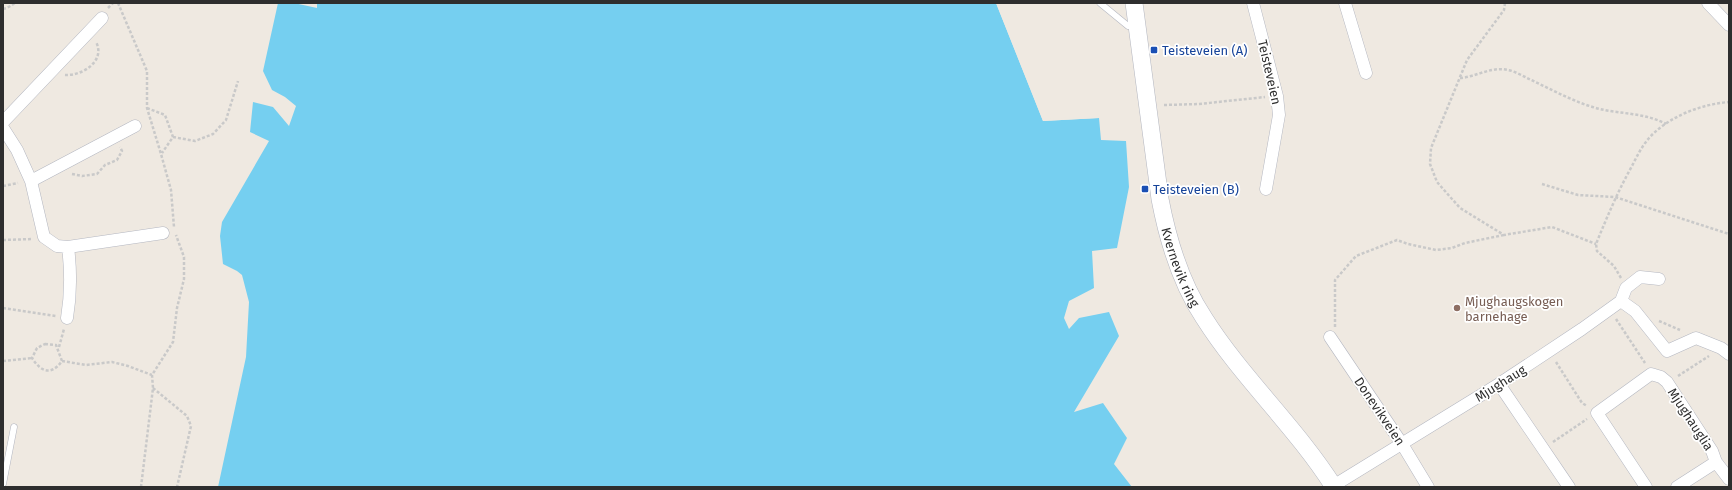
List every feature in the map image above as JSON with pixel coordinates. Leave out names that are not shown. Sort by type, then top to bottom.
[{"type":"main road","name":"Kvernevik ring","points":[[1134,3],[1160,199],[1165,224],[1182,279],[1203,318],[1217,338],[1334,486]]},
{"type":"street","name":"Teisteveien","points":[[1253,3],[1277,96],[1279,115],[1266,189]]},
{"type":"street","points":[[1345,3],[1366,73]]},
{"type":"street","points":[[1708,3],[1729,25]]},
{"type":"street","points":[[3,122],[102,18]]},
{"type":"street","points":[[31,181],[135,126]]},
{"type":"street","points":[[3,128],[17,150],[31,181],[44,237],[53,244],[68,247],[163,233]]},
{"type":"street","points":[[67,318],[70,297],[71,269],[68,247]]},
{"type":"street","points":[[1626,288],[1640,277],[1658,279]]},
{"type":"street","name":"Mjughaug","points":[[1334,486],[1548,352],[1620,301],[1626,288]]},
{"type":"street","points":[[1620,301],[1635,311],[1667,351],[1693,338],[1725,351]]},
{"type":"street","name":"Donevikveien","points":[[1333,341],[1402,444],[1428,487]]},
{"type":"street","points":[[1646,487],[1597,413],[1651,374]]},
{"type":"street","name":"Mjughauglia","points":[[1651,374],[1661,377],[1667,382],[1712,451],[1716,462],[1729,479]]},
{"type":"street","points":[[1499,384],[1569,487]]},
{"type":"street","name":"Mjughauglia","points":[[1677,487],[1716,462]]},
{"type":"lane","points":[[1100,3],[1128,26],[1137,27]]},
{"type":"lane","points":[[3,484],[14,427]]},
{"type":"path","points":[[3,9],[15,3]]},
{"type":"path","points":[[1504,235],[1460,208],[1438,182],[1430,164],[1431,148],[1466,60],[1504,10],[1505,3]]},
{"type":"path","points":[[53,69],[62,75],[71,76],[90,67],[97,59],[99,49],[96,43],[87,34]]},
{"type":"path","points":[[1460,78],[1469,77],[1492,69],[1508,70],[1600,109],[1660,120],[1666,124]]},
{"type":"path","points":[[173,137],[195,141],[213,134],[226,120],[238,81]]},
{"type":"path","points":[[1164,105],[1199,104],[1277,96]]},
{"type":"path","points":[[1163,99],[1164,111]]},
{"type":"path","points":[[1626,288],[1614,266],[1597,251],[1596,244],[1615,197],[1643,146],[1653,134],[1666,124],[1690,111],[1710,105],[1729,102]]},
{"type":"path","points":[[146,108],[165,115],[173,137]]},
{"type":"path","points":[[59,166],[64,172],[82,176],[97,174],[105,165],[117,160],[122,151],[116,136]]},
{"type":"path","points":[[161,154],[173,137]]},
{"type":"path","points":[[1542,184],[1578,195],[1615,197],[1729,234]]},
{"type":"path","points":[[1333,341],[1335,280],[1356,256],[1397,240],[1436,250],[1452,248],[1465,243],[1552,226],[1596,244]]},
{"type":"path","points":[[3,240],[44,237]]},
{"type":"path","points":[[3,308],[67,318],[64,324],[59,348],[62,360]]},
{"type":"path","points":[[1610,309],[1651,374]]},
{"type":"path","points":[[1635,311],[1682,331],[1693,338]]},
{"type":"path","points":[[32,358],[37,348],[45,344],[56,345],[59,348]]},
{"type":"path","points":[[1667,382],[1725,351]]},
{"type":"path","points":[[1543,448],[1597,413],[1582,403],[1548,352]]},
{"type":"path","points":[[32,358],[38,366],[46,371],[53,370],[62,360]]},
{"type":"path","points":[[3,362],[32,358]]},
{"type":"path","points":[[62,360],[86,365],[112,362],[152,375]]},
{"type":"path","points":[[152,388],[187,416],[191,426],[177,487]]},
{"type":"water","points":[[278,3],[294,3],[317,8],[317,3],[996,3],[1043,121],[1099,118],[1101,140],[1126,141],[1129,187],[1117,248],[1092,251],[1094,288],[1069,301],[1064,318],[1069,329],[1079,318],[1109,312],[1119,336],[1074,412],[1103,403],[1127,438],[1114,464],[1132,487],[218,487],[246,357],[249,302],[242,275],[223,264],[220,236],[222,222],[269,141],[250,132],[253,102],[273,107],[289,126],[296,106],[285,97],[272,90],[263,71]]},
{"type":"pier","points":[[996,3],[998,3],[1044,119],[1099,116],[1099,118],[1043,121]]},
{"type":"place","name":"Teisteveien (A)","points":[[1154,50]]},
{"type":"place","name":"Teisteveien (B)","points":[[1145,189]]},
{"type":"place","name":"Mjughaugskogen barnehage","points":[[1457,308]]}]
